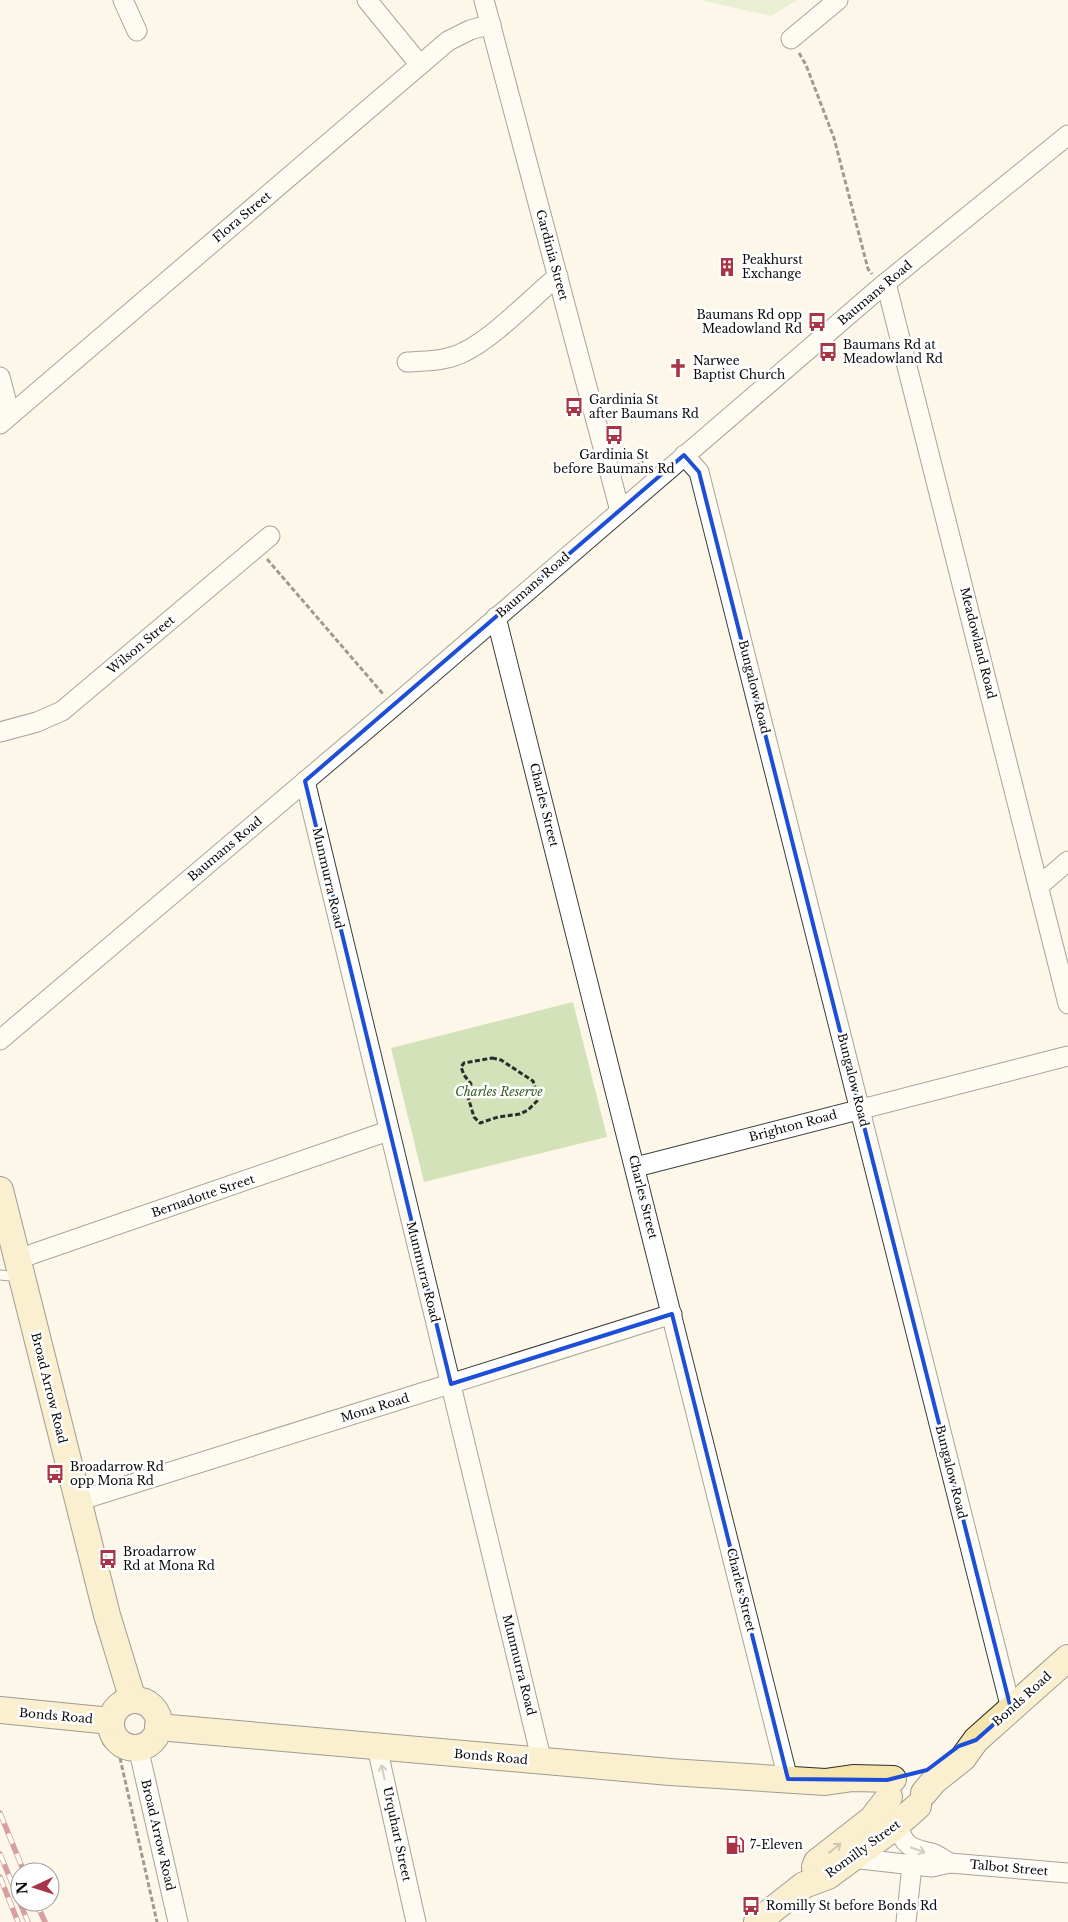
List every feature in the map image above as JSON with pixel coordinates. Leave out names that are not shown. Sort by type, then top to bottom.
[{"type":"main road","name":"Broad Arrow Road","points":[[0,1190],[13,1271],[78,1501],[107,1615],[134,1700]]},
{"type":"main road","name":"Bonds Road","points":[[825,1782],[843,1790],[860,1793],[904,1791],[927,1770],[959,1746],[976,1740],[1068,1658]]},
{"type":"main road","points":[[134,1700],[147,1703],[156,1714],[158,1727],[152,1740],[138,1747],[131,1747],[118,1741],[111,1728],[105,1732],[118,1706],[134,1700]]},
{"type":"main road","name":"Bonds Road","points":[[0,1710],[105,1732]]},
{"type":"main road","name":"Bonds Road","points":[[158,1727],[542,1762],[825,1782],[853,1778],[904,1791]]},
{"type":"main road","name":"Romilly Street","points":[[758,1922],[804,1885],[828,1876],[899,1824],[904,1791]]},
{"type":"main road","name":"Romilly Street","points":[[804,1885],[817,1862],[904,1791]]},
{"type":"main road","name":"Romilly Street","points":[[860,1793],[864,1807],[860,1828]]},
{"type":"street","points":[[123,0],[137,31]]},
{"type":"street","points":[[367,0],[420,65]]},
{"type":"street","name":"Gardinia Street","points":[[484,0],[620,511]]},
{"type":"street","points":[[790,39],[838,0]]},
{"type":"street","name":"Flora Street","points":[[5,420],[448,40],[470,30],[491,24]]},
{"type":"street","name":"Baumans Road","points":[[0,1040],[394,706],[884,284],[1068,134]]},
{"type":"street","points":[[407,362],[443,359],[463,353],[481,342],[558,276]]},
{"type":"street","name":"Meadowland Road","points":[[884,284],[1040,885],[1068,1004]]},
{"type":"street","points":[[0,377],[5,420]]},
{"type":"street","name":"Bungalow Road","points":[[684,455],[699,472],[1011,1710]]},
{"type":"street","name":"Wilson Street","points":[[0,732],[37,722],[62,711],[264,542]]},
{"type":"street","name":"Charles Street","points":[[496,617],[636,1167],[788,1779]]},
{"type":"street","name":"Munmurra Road","points":[[305,781],[388,1131],[542,1762]]},
{"type":"street","points":[[1040,885],[1068,861]]},
{"type":"street","name":"Brighton Road","points":[[636,1167],[1068,1056]]},
{"type":"street","name":"Bernadotte Street","points":[[13,1271],[388,1131]]},
{"type":"street","name":"Mona Road","points":[[78,1501],[672,1314]]},
{"type":"street","name":"Urquhart Street","points":[[377,1746],[416,1922]]},
{"type":"street","name":"Broad Arrow Road","points":[[138,1747],[178,1922]]},
{"type":"street","name":"Talbot Street","points":[[899,1824],[901,1837],[909,1847],[934,1854],[950,1863]]},
{"type":"street","name":"Talbot Street","points":[[851,1858],[932,1867],[950,1863],[1068,1873]]},
{"type":"street","points":[[906,1922],[912,1865]]},
{"type":"path","points":[[790,39],[806,65],[834,138],[868,269],[884,284]]},
{"type":"path","points":[[636,467],[643,461]]},
{"type":"path","points":[[264,542],[394,706]]},
{"type":"path","points":[[497,1058],[533,1081],[538,1096],[533,1106],[520,1114],[477,1122],[468,1098],[470,1084],[462,1072],[462,1067],[464,1063],[497,1058]]},
{"type":"path","points":[[105,1732],[105,1743],[120,1758],[157,1922]]},
{"type":"highlighted area","points":[[684,455],[699,472],[1011,1709],[976,1740],[959,1746],[927,1770],[887,1780],[788,1779],[672,1314],[451,1384],[305,781]]},
{"type":"green space","points":[[701,0],[797,0],[771,16]]},
{"type":"green space","name":"Charles Reserve","points":[[573,1002],[607,1137],[424,1182],[391,1048]]},
{"type":"railway","points":[[0,1813],[20,1862]]},
{"type":"railway","points":[[0,1854],[28,1922]]},
{"type":"railway","points":[[0,1877],[18,1922]]},
{"type":"railway","points":[[40,1912],[45,1922]]},
{"type":"place","name":"Peakhurst Exchange","points":[[727,267]]},
{"type":"place","name":"Baumans Rd opp Meadowland Rd","points":[[817,322]]},
{"type":"place","name":"Baumans Rd at Meadowland Rd","points":[[828,352]]},
{"type":"place","name":"Narwee Baptist Church","points":[[678,368]]},
{"type":"place","name":"Gardinia St after Baumans Rd","points":[[574,407]]},
{"type":"place","name":"Gardinia St before Baumans Rd","points":[[614,435]]},
{"type":"place","name":"Broadarrow Rd opp Mona Rd","points":[[55,1474]]},
{"type":"place","name":"Broadarrow Rd at Mona Rd","points":[[108,1559]]},
{"type":"place","name":"7-Eleven","points":[[735,1845]]},
{"type":"place","name":"Romilly St before Bonds Rd","points":[[751,1906]]}]
